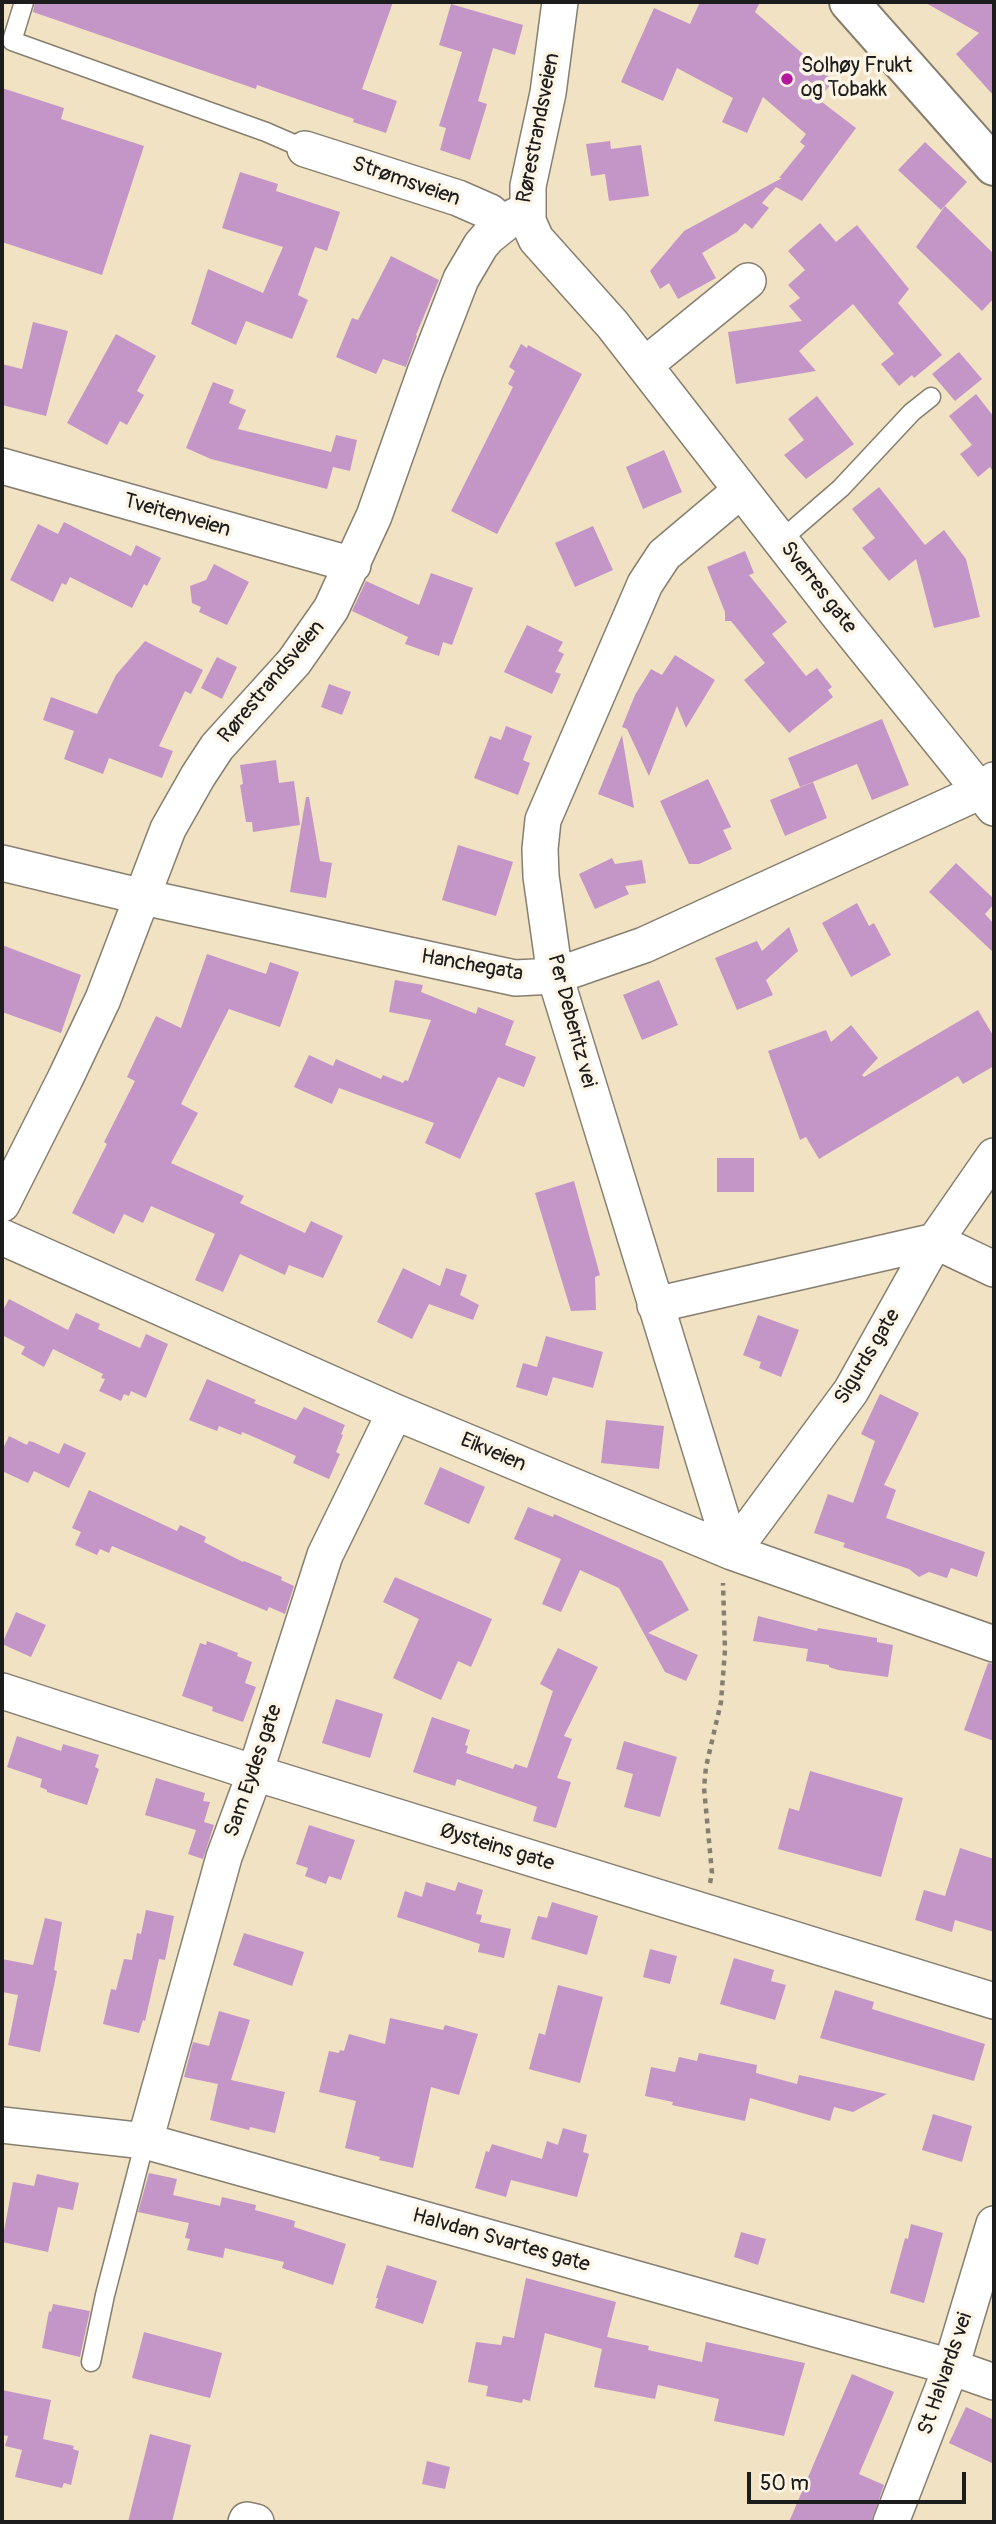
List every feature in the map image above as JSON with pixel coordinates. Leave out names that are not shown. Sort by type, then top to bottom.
[{"type":"main road","points":[[849,2],[994,166]]},
{"type":"street","name":"Rørestrandsveien","points":[[2,1204],[103,999],[168,829],[198,776],[228,733],[261,700],[309,643],[331,609],[384,492],[455,294],[481,244],[515,217],[528,186],[548,93],[560,2]]},
{"type":"street","name":"Strømsveien","points":[[305,149],[458,198],[490,212],[515,217]]},
{"type":"street","name":"Sverres gate","points":[[515,217],[528,221],[536,239],[586,292],[781,540],[990,793]]},
{"type":"street","points":[[645,365],[748,281]]},
{"type":"street","name":"Tveitenveien","points":[[2,466],[353,565]]},
{"type":"street","name":"Per Deberitz vei","points":[[727,1562],[655,1305],[555,976],[541,876],[543,820],[645,584],[664,555],[741,490]]},
{"type":"street","name":"Hanchegata","points":[[2,863],[143,897],[515,978],[555,976],[644,945],[990,793]]},
{"type":"street","name":"Sigurds gate","points":[[727,1562],[851,1391],[935,1241],[994,1156]]},
{"type":"street","name":"Eikveien","points":[[2,1237],[727,1562],[994,1644]]},
{"type":"street","points":[[655,1305],[935,1241],[994,1269]]},
{"type":"street","name":"Sam Eydes gate","points":[[145,2141],[224,1857],[255,1773],[325,1555],[395,1412]]},
{"type":"street","name":"Øysteins gate","points":[[2,1691],[255,1773],[994,2001]]},
{"type":"street","name":"Halvdan Svartes gate","points":[[2,2125],[145,2141],[951,2367],[994,2382]]},
{"type":"street","name":"St Halvards vei","points":[[891,2522],[951,2367],[994,2224]]},
{"type":"street","points":[[246,2522],[256,2522]]},
{"type":"lane","points":[[24,2],[7,40],[266,132],[305,149]]},
{"type":"lane","points":[[781,540],[841,488],[905,419],[931,397]]},
{"type":"lane","points":[[91,2362],[105,2295],[145,2141]]},
{"type":"path","points":[[703,1911],[712,1873],[704,1788],[706,1767],[722,1702],[727,1562]]},
{"type":"building","points":[[35,2],[393,2],[362,89],[397,101],[386,133],[257,85],[256,89],[33,12]]},
{"type":"building","points":[[700,2],[760,2],[755,12],[834,81],[818,99],[856,128],[802,201],[776,187],[762,203],[769,208],[752,229],[745,223],[737,232],[702,253],[716,278],[678,299],[669,283],[660,289],[650,271],[684,231],[782,178],[779,178],[805,146],[800,142],[806,134],[763,97],[747,133],[722,122],[733,98],[677,68],[663,101],[621,82],[654,8],[690,24]]},
{"type":"building","points":[[924,2],[994,2],[994,96],[956,54],[979,33]]},
{"type":"building","points":[[451,4],[523,25],[515,55],[493,48],[478,101],[487,104],[470,160],[440,150],[446,128],[439,126],[462,52],[439,45]]},
{"type":"building","points":[[2,88],[64,108],[61,119],[144,146],[102,275],[2,242]]},
{"type":"building","points":[[610,141],[611,149],[641,145],[649,196],[609,201],[605,174],[591,176],[586,144]]},
{"type":"building","points":[[925,142],[967,182],[941,210],[898,170]]},
{"type":"building","points":[[240,172],[278,184],[276,191],[340,212],[327,251],[315,247],[298,295],[308,300],[292,339],[246,321],[236,345],[191,324],[208,269],[263,293],[283,247],[222,228]]},
{"type":"building","points":[[945,206],[994,254],[994,298],[982,311],[916,247]]},
{"type":"building","points":[[820,223],[836,242],[857,225],[909,289],[898,303],[942,355],[914,378],[912,375],[899,386],[881,364],[894,354],[853,304],[799,351],[816,371],[736,384],[728,332],[802,321],[789,306],[800,298],[788,285],[805,270],[788,251]]},
{"type":"building","points":[[391,256],[439,280],[406,367],[383,359],[376,374],[336,357],[352,318],[358,320]]},
{"type":"building","points":[[33,322],[68,331],[46,416],[2,405],[2,364],[22,369]]},
{"type":"building","points":[[116,334],[156,356],[137,391],[144,395],[127,425],[120,421],[107,445],[67,423]]},
{"type":"building","points":[[521,344],[527,348],[528,345],[582,374],[497,534],[451,511],[513,387],[508,384],[515,371],[509,367]]},
{"type":"building","points":[[959,352],[982,379],[955,401],[932,374]]},
{"type":"building","points":[[213,382],[234,390],[229,403],[246,410],[238,429],[331,452],[336,435],[357,440],[350,471],[333,467],[327,489],[211,459],[186,448]]},
{"type":"building","points":[[976,394],[994,417],[994,473],[990,467],[978,477],[960,454],[972,445],[949,416]]},
{"type":"building","points":[[817,396],[854,444],[806,479],[784,455],[804,440],[788,419]]},
{"type":"building","points":[[664,450],[682,492],[643,509],[626,467]]},
{"type":"building","points":[[879,487],[925,545],[944,530],[966,559],[980,617],[934,628],[916,559],[889,581],[862,548],[875,538],[852,509]]},
{"type":"building","points":[[64,522],[131,556],[136,545],[161,558],[132,608],[70,577],[66,585],[62,583],[53,602],[10,580],[38,524],[58,534]]},
{"type":"building","points":[[593,526],[613,570],[575,587],[555,543]]},
{"type":"building","points":[[745,551],[754,573],[749,575],[787,622],[772,634],[806,676],[817,668],[832,687],[828,690],[833,697],[789,733],[744,680],[765,663],[731,621],[725,621],[725,612],[707,567]]},
{"type":"building","points":[[214,564],[249,582],[227,625],[199,612],[201,607],[192,603],[190,586],[206,580]]},
{"type":"building","points":[[431,573],[473,588],[452,645],[443,642],[439,656],[405,644],[408,637],[352,611],[366,581],[419,605]]},
{"type":"building","points":[[527,625],[563,642],[558,651],[564,654],[555,672],[561,674],[552,694],[504,672]]},
{"type":"building","points":[[145,641],[203,670],[191,694],[185,691],[159,746],[173,751],[162,778],[109,758],[103,774],[64,759],[74,731],[43,720],[51,697],[97,714],[116,675]]},
{"type":"building","points":[[675,655],[715,680],[686,728],[677,706],[649,776],[627,729],[622,727],[635,695],[651,669],[662,675]]},
{"type":"building","points":[[217,657],[237,667],[222,699],[201,688]]},
{"type":"building","points":[[329,684],[351,692],[342,715],[321,707]]},
{"type":"building","points":[[882,719],[909,785],[872,800],[857,764],[800,787],[788,758]]},
{"type":"building","points":[[506,726],[532,736],[523,760],[530,763],[518,795],[474,778],[490,736],[501,740]]},
{"type":"building","points":[[622,735],[634,808],[598,794]]},
{"type":"building","points":[[276,760],[279,783],[294,781],[300,825],[253,832],[252,822],[246,822],[240,765]]},
{"type":"building","points":[[708,779],[731,827],[723,830],[732,849],[699,864],[689,864],[660,801]]},
{"type":"building","points":[[813,782],[827,818],[785,836],[770,800]]},
{"type":"building","points":[[306,797],[309,797],[320,861],[332,863],[326,898],[290,892]]},
{"type":"building","points":[[458,845],[513,862],[496,916],[442,900]]},
{"type":"building","points":[[612,858],[615,864],[642,860],[646,883],[625,886],[629,894],[595,909],[579,874]]},
{"type":"building","points":[[956,863],[994,899],[994,904],[985,914],[994,924],[994,953],[929,892]]},
{"type":"building","points":[[857,903],[869,926],[874,923],[891,955],[851,977],[822,923]]},
{"type":"building","points":[[789,927],[798,951],[766,980],[773,995],[737,1010],[715,958],[757,941],[762,951]]},
{"type":"building","points":[[2,945],[81,975],[61,1033],[2,1012]]},
{"type":"building","points":[[207,954],[266,974],[270,962],[299,972],[280,1027],[229,1009],[181,1104],[198,1113],[171,1163],[244,1196],[240,1203],[305,1233],[311,1221],[343,1236],[323,1278],[289,1265],[285,1275],[240,1254],[223,1292],[195,1280],[215,1234],[151,1206],[143,1223],[124,1214],[114,1234],[72,1213],[135,1081],[127,1077],[156,1016],[181,1028]]},
{"type":"building","points":[[395,980],[423,985],[421,992],[476,1014],[478,1007],[514,1021],[505,1045],[536,1057],[524,1087],[498,1077],[460,1159],[425,1143],[434,1123],[339,1088],[332,1104],[294,1087],[309,1055],[333,1066],[336,1059],[381,1079],[383,1075],[403,1083],[408,1081],[431,1020],[389,1012]]},
{"type":"building","points":[[659,980],[678,1025],[642,1040],[623,995]]},
{"type":"building","points":[[978,1010],[994,1037],[994,1066],[963,1084],[958,1076],[819,1159],[806,1137],[800,1140],[768,1051],[826,1030],[831,1042],[851,1025],[878,1058],[862,1075],[864,1077]]},
{"type":"building","points":[[717,1158],[754,1158],[754,1192],[717,1192]]},
{"type":"building","points":[[574,1181],[600,1275],[595,1277],[596,1310],[571,1311],[535,1193]]},
{"type":"building","points":[[403,1268],[440,1286],[446,1268],[467,1275],[460,1295],[479,1305],[473,1320],[429,1304],[412,1339],[377,1322]]},
{"type":"building","points":[[9,1299],[68,1330],[76,1313],[100,1324],[98,1329],[140,1348],[146,1334],[168,1344],[146,1398],[131,1391],[129,1396],[124,1394],[121,1401],[99,1391],[105,1379],[101,1378],[103,1374],[53,1349],[44,1367],[21,1354],[25,1347],[2,1335],[2,1312]]},
{"type":"building","points":[[758,1315],[799,1330],[781,1377],[759,1368],[761,1362],[743,1355]]},
{"type":"building","points":[[546,1336],[603,1352],[593,1388],[553,1377],[547,1396],[516,1387],[523,1363],[537,1367]]},
{"type":"building","points":[[207,1379],[256,1400],[254,1403],[296,1420],[304,1407],[345,1425],[336,1452],[340,1454],[329,1479],[293,1463],[296,1456],[254,1437],[219,1426],[217,1431],[189,1420]]},
{"type":"building","points":[[880,1394],[919,1413],[884,1485],[896,1490],[886,1518],[985,1552],[977,1577],[951,1568],[947,1578],[929,1572],[919,1577],[909,1569],[843,1547],[845,1543],[814,1533],[828,1494],[853,1503],[875,1441],[861,1434]]},
{"type":"building","points":[[606,1420],[664,1426],[659,1469],[601,1463]]},
{"type":"building","points":[[9,1436],[27,1445],[29,1441],[33,1442],[59,1454],[64,1443],[86,1453],[69,1488],[34,1471],[28,1483],[2,1471],[2,1451]]},
{"type":"building","points":[[440,1467],[485,1487],[469,1524],[424,1504]]},
{"type":"building","points":[[89,1490],[177,1531],[180,1525],[206,1537],[204,1542],[243,1562],[282,1577],[281,1580],[294,1586],[285,1614],[269,1607],[267,1611],[112,1546],[109,1553],[100,1549],[97,1555],[75,1545],[81,1532],[72,1528]]},
{"type":"building","points":[[528,1507],[553,1517],[554,1514],[662,1561],[689,1610],[648,1633],[698,1655],[686,1681],[665,1672],[619,1588],[580,1570],[561,1612],[542,1604],[561,1559],[514,1539]]},
{"type":"building","points":[[395,1577],[492,1619],[471,1667],[458,1661],[441,1700],[393,1678],[419,1619],[383,1602]]},
{"type":"building","points":[[16,1612],[46,1625],[31,1657],[2,1644]]},
{"type":"building","points":[[758,1616],[817,1631],[818,1628],[877,1638],[877,1642],[893,1645],[888,1677],[838,1670],[829,1665],[806,1661],[808,1649],[753,1641]]},
{"type":"building","points":[[207,1641],[238,1653],[237,1656],[252,1662],[245,1683],[256,1687],[243,1722],[182,1696],[200,1643],[206,1645]]},
{"type":"building","points":[[558,1648],[598,1667],[564,1736],[572,1739],[557,1778],[571,1782],[556,1828],[533,1821],[537,1807],[457,1779],[455,1786],[413,1772],[432,1717],[470,1730],[465,1745],[468,1746],[466,1753],[513,1769],[515,1764],[527,1768],[553,1691],[540,1684]]},
{"type":"building","points":[[988,1663],[994,1664],[994,1741],[964,1730]]},
{"type":"building","points":[[336,1699],[383,1714],[370,1758],[322,1743]]},
{"type":"building","points":[[17,1736],[61,1751],[63,1744],[99,1755],[95,1767],[99,1769],[87,1805],[47,1792],[40,1787],[42,1779],[7,1767]]},
{"type":"building","points":[[624,1741],[677,1757],[660,1817],[624,1807],[633,1774],[616,1769]]},
{"type":"building","points":[[810,1771],[903,1798],[881,1877],[778,1849],[789,1808],[799,1811]]},
{"type":"building","points":[[156,1778],[205,1793],[203,1801],[210,1802],[204,1822],[214,1825],[203,1859],[188,1854],[196,1830],[145,1815]]},
{"type":"building","points":[[309,1825],[355,1840],[341,1880],[329,1876],[326,1884],[305,1876],[308,1868],[296,1864]]},
{"type":"building","points":[[960,1848],[994,1859],[994,1932],[955,1920],[952,1932],[915,1920],[924,1890],[945,1896]]},
{"type":"building","points":[[426,1882],[455,1891],[458,1882],[483,1890],[476,1914],[482,1915],[480,1922],[511,1929],[504,1958],[478,1952],[480,1944],[397,1917],[405,1891],[422,1897]]},
{"type":"building","points":[[552,1902],[598,1916],[587,1955],[531,1939],[538,1916],[547,1918]]},
{"type":"building","points":[[146,1910],[174,1916],[165,1960],[159,1959],[145,2021],[143,2020],[139,2033],[103,2024],[111,1989],[116,1990],[124,1959],[132,1960],[137,1933],[141,1934]]},
{"type":"building","points":[[45,1918],[62,1922],[54,1970],[57,1971],[40,2052],[8,2045],[18,1995],[2,1992],[2,1959],[33,1965]]},
{"type":"building","points":[[244,1933],[304,1952],[292,1986],[233,1965]]},
{"type":"building","points":[[650,1949],[677,1956],[670,1984],[643,1977]]},
{"type":"building","points":[[734,1958],[774,1970],[771,1981],[786,1985],[775,2020],[720,2004]]},
{"type":"building","points":[[558,1985],[603,1997],[580,2083],[529,2069],[539,2033],[545,2035]]},
{"type":"building","points":[[835,1990],[874,2002],[872,2009],[985,2044],[974,2081],[820,2038]]},
{"type":"building","points":[[219,2011],[250,2020],[231,2080],[285,2092],[275,2133],[250,2127],[249,2130],[210,2120],[218,2084],[184,2077],[193,2042],[209,2046]]},
{"type":"building","points":[[390,2018],[443,2030],[445,2025],[478,2034],[459,2095],[431,2087],[413,2168],[345,2148],[356,2101],[319,2092],[329,2051],[344,2051],[349,2034],[385,2044]]},
{"type":"building","points":[[699,2053],[757,2065],[756,2073],[797,2084],[799,2075],[887,2094],[853,2112],[834,2107],[830,2121],[750,2098],[745,2121],[672,2105],[673,2102],[645,2096],[651,2067],[675,2072],[679,2057],[697,2061]]},
{"type":"building","points":[[933,2114],[972,2126],[962,2162],[922,2150]]},
{"type":"building","points":[[563,2128],[587,2135],[583,2152],[589,2154],[577,2197],[511,2180],[506,2197],[475,2188],[486,2151],[489,2152],[492,2144],[542,2159],[547,2141],[558,2145]]},
{"type":"building","points":[[149,2173],[177,2179],[173,2195],[220,2206],[222,2197],[256,2205],[255,2210],[295,2221],[294,2227],[346,2244],[333,2285],[282,2268],[284,2262],[225,2248],[223,2258],[187,2250],[190,2239],[185,2238],[189,2223],[138,2212]]},
{"type":"building","points":[[37,2174],[79,2183],[73,2210],[58,2207],[48,2252],[2,2242],[13,2182],[34,2186]]},
{"type":"building","points":[[911,2224],[943,2233],[924,2303],[890,2293]]},
{"type":"building","points":[[741,2232],[766,2239],[758,2265],[734,2257]]},
{"type":"building","points":[[387,2265],[437,2281],[423,2324],[375,2308]]},
{"type":"building","points":[[526,2278],[616,2302],[607,2337],[649,2346],[648,2350],[702,2362],[706,2342],[805,2363],[784,2436],[714,2421],[719,2399],[658,2385],[655,2399],[594,2387],[602,2349],[545,2333],[530,2401],[523,2399],[522,2403],[486,2396],[488,2386],[468,2382],[476,2342],[501,2345],[503,2336],[514,2338]]},
{"type":"building","points":[[53,2304],[90,2311],[80,2357],[42,2348],[49,2311],[51,2312]]},
{"type":"building","points":[[144,2332],[222,2353],[210,2398],[132,2378]]},
{"type":"building","points":[[852,2374],[894,2392],[859,2474],[884,2485],[871,2522],[789,2522]]},
{"type":"building","points":[[2,2390],[51,2400],[43,2439],[74,2446],[73,2449],[79,2451],[71,2485],[64,2483],[62,2488],[15,2477],[22,2450],[5,2446],[8,2436],[2,2435]]},
{"type":"building","points":[[966,2407],[994,2420],[994,2464],[949,2443]]},
{"type":"building","points":[[150,2434],[191,2445],[172,2522],[128,2522]]},
{"type":"building","points":[[427,2461],[450,2467],[445,2489],[422,2484]]},
{"type":"place","name":"Solhøy Frukt og Tobakk","points":[[787,79]]}]
